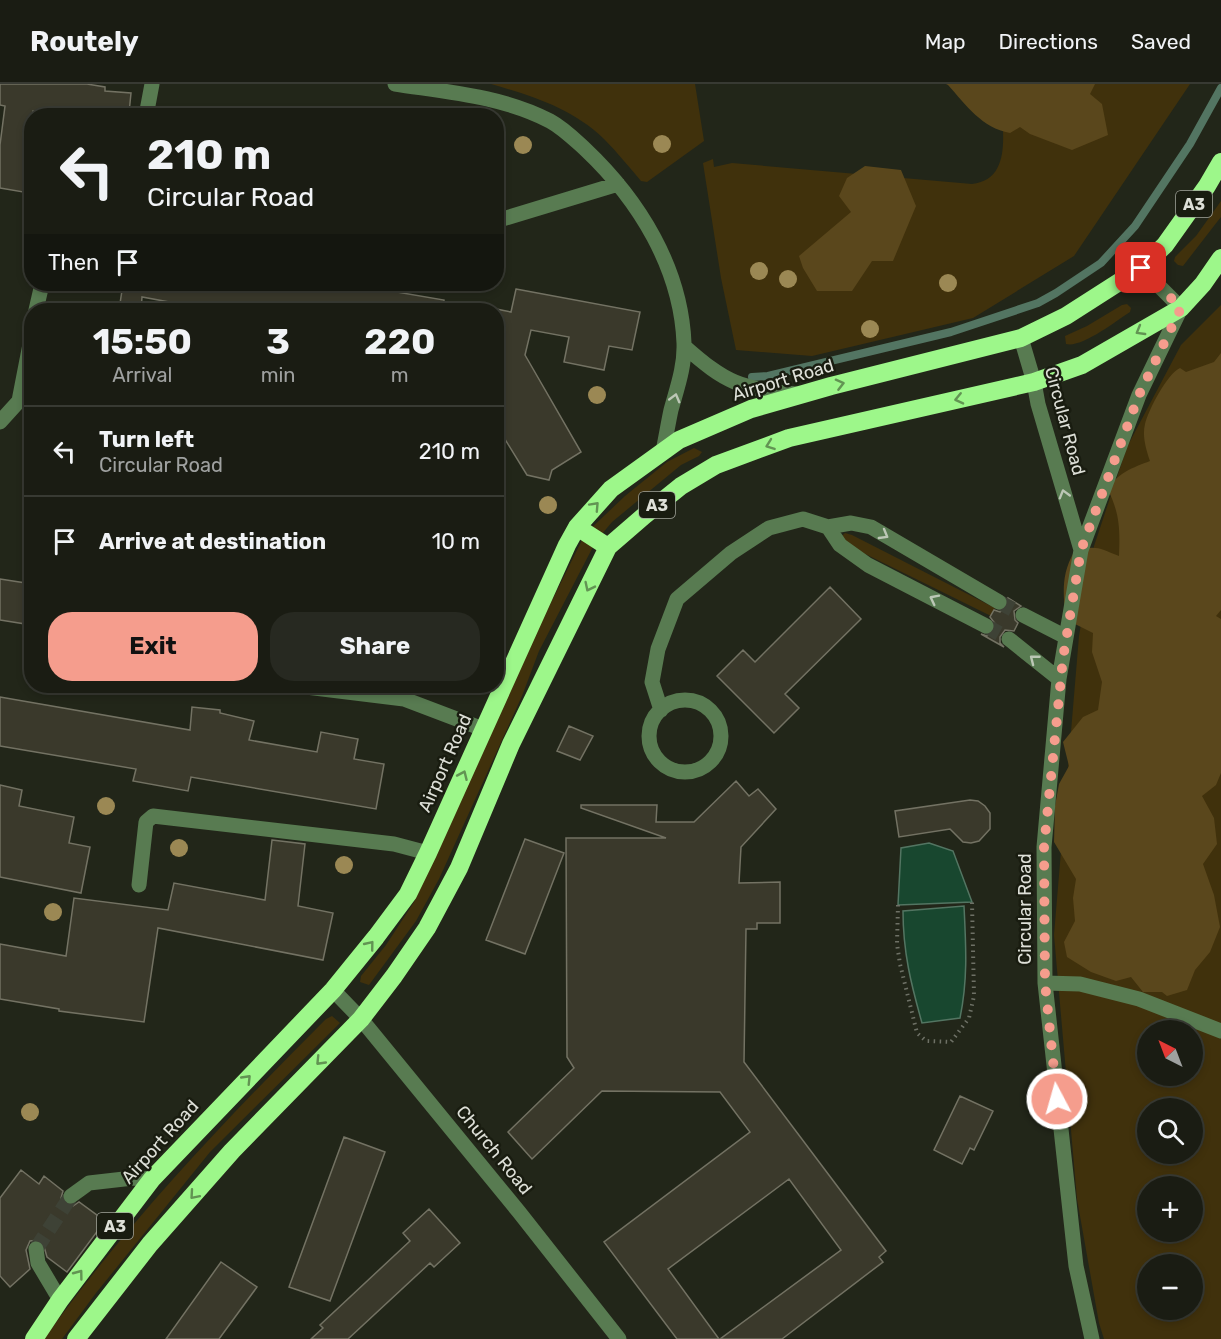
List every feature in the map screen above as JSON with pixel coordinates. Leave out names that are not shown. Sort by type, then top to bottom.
[{"type":"highway","name":"Airport Road","points":[[504,684],[577,527],[611,489],[663,451],[679,440],[751,409],[1022,338],[1066,316],[1141,268],[1165,245],[1207,186],[1221,162]]},
{"type":"highway","name":"A3","points":[[76,1339],[150,1244],[232,1151],[361,1019],[427,928],[459,868],[511,744],[608,547],[681,486],[716,465],[789,438],[1034,382],[1082,365],[1181,308],[1203,284],[1221,258]]},
{"type":"highway","points":[[577,527],[608,547]]},
{"type":"highway","name":"Airport Road","points":[[34,1339],[60,1300],[152,1179],[333,990],[408,894],[500,693]]},
{"type":"street","points":[[148,108],[152,84]]},
{"type":"street","points":[[395,84],[500,101],[551,121],[597,160],[638,209],[656,241],[669,274],[681,316],[684,345],[681,370],[663,451]]},
{"type":"street","points":[[504,219],[618,184]]},
{"type":"street","points":[[1141,268],[1181,308]]},
{"type":"street","name":"Circular Road","points":[[1092,1339],[1076,1266],[1045,983],[1044,847],[1059,679],[1081,550],[1139,395],[1181,308]]},
{"type":"street","name":"Circular Road","points":[[1022,338],[1038,404],[1081,550]]},
{"type":"street","points":[[684,345],[709,368],[733,382],[758,390],[801,395]]},
{"type":"street","points":[[0,422],[24,403]]},
{"type":"street","points":[[661,710],[652,681],[657,649],[677,599],[731,553],[769,528],[803,519],[828,527],[851,523],[871,528],[999,602]]},
{"type":"street","points":[[828,527],[840,545],[867,565],[986,626]]},
{"type":"street","points":[[1023,615],[1066,637]]},
{"type":"street","points":[[1009,639],[1059,679]]},
{"type":"street","points":[[355,693],[404,699],[483,729]]},
{"type":"street","points":[[684,700],[696,702],[707,708],[715,717],[720,729],[721,741],[717,753],[708,763],[698,770],[686,772],[673,771],[658,760],[649,744],[649,731],[653,719],[661,710],[672,703],[684,700]]},
{"type":"street","points":[[139,885],[146,822],[153,816],[394,844],[428,853]]},
{"type":"street","points":[[1045,983],[1080,984],[1139,999],[1221,1031]]},
{"type":"street","name":"Church Road","points":[[333,990],[361,1019],[519,1212],[619,1339]]},
{"type":"street","points":[[71,1196],[89,1183],[133,1178],[152,1179]]},
{"type":"street","points":[[36,1249],[38,1263],[60,1300]]},
{"type":"path","points":[[898,905],[897,944],[917,1033],[926,1041],[951,1042],[969,1018],[974,996],[972,902]]},
{"type":"shaded area","points":[[491,84],[695,84],[704,141],[647,182],[641,181],[604,139],[579,119],[551,104]]},
{"type":"shaded area","points":[[946,84],[1095,84],[1090,94],[1102,104],[1108,135],[1072,150],[1030,134],[1020,127],[1010,133],[1000,130],[975,115]]},
{"type":"shaded area","points":[[978,84],[1190,84],[1074,256],[973,318],[812,356],[736,350],[721,278],[703,163],[713,159],[714,167],[732,163],[972,184],[982,182],[995,172],[999,165],[1003,149],[1003,119],[998,105]]},
{"type":"shaded area","points":[[865,166],[901,170],[916,206],[893,261],[872,261],[852,291],[817,291],[803,268],[799,256],[851,212],[839,196],[847,178]]},
{"type":"shaded area","points":[[1221,201],[1221,217],[1183,266],[1178,265],[1174,261],[1175,257],[1196,236]]},
{"type":"shaded area","points":[[1127,304],[1131,308],[1130,312],[1108,327],[1081,342],[1066,344],[1065,336]]},
{"type":"shaded area","points":[[1221,305],[1221,1339],[1104,1339],[1099,1323],[1077,1199],[1054,935],[1079,636],[1094,546],[1127,447],[1181,345]]},
{"type":"shaded area","points":[[1221,353],[1221,610],[1216,616],[1221,619],[1221,773],[1216,785],[1202,796],[1214,818],[1217,844],[1203,864],[1214,895],[1220,927],[1210,952],[1195,970],[1187,990],[1167,996],[1162,992],[1143,992],[1131,977],[1116,981],[1091,972],[1067,957],[1064,942],[1075,921],[1073,898],[1076,879],[1054,842],[1055,806],[1059,784],[1069,766],[1063,742],[1083,717],[1098,710],[1102,682],[1092,652],[1093,633],[1075,624],[1065,614],[1064,582],[1067,567],[1074,552],[1097,548],[1119,556],[1118,522],[1108,490],[1111,484],[1120,475],[1150,461],[1144,429],[1154,401],[1164,384],[1180,368],[1186,372],[1214,362]]},
{"type":"shaded area","points":[[694,448],[702,452],[699,456],[681,465],[612,522],[596,541],[539,651],[522,696],[439,879],[416,921],[369,985],[360,982],[361,976],[386,945],[414,902],[513,679],[585,534],[625,496],[667,462]]},
{"type":"shaded area","points":[[845,533],[995,608],[991,616],[845,544],[841,537]]},
{"type":"shaded area","points":[[929,843],[953,851],[972,902],[898,905],[901,848]]},
{"type":"shaded area","points":[[964,906],[966,949],[960,1018],[922,1023],[908,968],[903,911]]},
{"type":"shaded area","points":[[332,1016],[340,1023],[210,1152],[96,1293],[62,1339],[44,1339],[109,1254],[178,1173],[288,1057],[326,1019]]},
{"type":"building","points":[[0,84],[87,84],[105,87],[105,91],[131,93],[130,108],[24,108],[24,192],[0,188],[0,145],[5,106],[0,105]]},
{"type":"building","points":[[516,289],[640,312],[632,350],[609,346],[604,370],[564,362],[569,337],[531,330],[525,355],[581,452],[552,470],[549,480],[527,475],[504,438],[504,311],[511,312]]},
{"type":"building","points":[[122,291],[391,291],[444,300],[444,303],[174,303],[142,297],[142,303],[120,303]]},
{"type":"building","points":[[0,579],[24,583],[24,624],[0,620]]},
{"type":"building","points":[[830,587],[861,619],[785,694],[799,708],[774,733],[717,676],[743,650],[755,662]]},
{"type":"building","points":[[1008,598],[1021,606],[1014,611],[1015,620],[1018,623],[1014,631],[1005,630],[1000,637],[1000,643],[1004,647],[981,634],[987,636],[994,631],[996,625],[990,617],[994,610],[1000,612],[1007,607]]},
{"type":"building","points":[[0,697],[190,730],[192,707],[220,710],[220,713],[254,721],[249,740],[317,752],[321,732],[358,739],[354,759],[384,764],[376,809],[191,777],[188,791],[133,781],[136,769],[0,746]]},
{"type":"building","points":[[569,726],[593,736],[580,760],[557,751]]},
{"type":"building","points":[[736,781],[749,796],[758,789],[776,809],[741,847],[739,883],[780,882],[780,923],[757,923],[757,929],[746,929],[744,1062],[886,1251],[879,1257],[883,1262],[782,1339],[720,1339],[841,1250],[789,1179],[668,1269],[719,1339],[677,1339],[604,1242],[750,1132],[720,1092],[602,1091],[532,1159],[508,1132],[574,1068],[567,1057],[566,838],[666,838],[581,808],[581,805],[657,805],[656,822],[694,822]]},
{"type":"building","points":[[0,785],[22,790],[19,806],[74,817],[69,843],[90,847],[81,893],[0,877]]},
{"type":"building","points":[[970,800],[978,801],[990,813],[990,829],[979,841],[963,842],[950,829],[899,837],[895,811]]},
{"type":"building","points":[[525,839],[564,853],[525,954],[486,940]]},
{"type":"building","points":[[272,840],[305,844],[298,906],[333,913],[323,960],[158,928],[144,1022],[59,1011],[59,1009],[0,999],[0,944],[66,956],[74,898],[168,910],[174,883],[265,900]]},
{"type":"building","points":[[960,1096],[993,1111],[974,1150],[970,1148],[962,1164],[934,1150]]},
{"type":"building","points":[[344,1137],[385,1152],[330,1301],[289,1287]]},
{"type":"building","points":[[21,1170],[39,1184],[44,1176],[63,1191],[61,1198],[67,1205],[73,1206],[79,1202],[105,1221],[67,1272],[47,1257],[43,1243],[39,1240],[30,1241],[26,1250],[30,1269],[10,1287],[0,1276],[0,1198]]},
{"type":"building","points":[[429,1209],[460,1243],[434,1267],[430,1263],[348,1339],[311,1339],[323,1328],[320,1325],[410,1241],[403,1233]]},
{"type":"building","points":[[221,1262],[257,1287],[219,1339],[166,1339]]},
{"type":"waterway","points":[[752,377],[768,376],[951,332],[1038,303],[1056,293],[1101,263],[1135,226],[1190,144],[1221,88]]},
{"type":"tunnel","points":[[999,602],[1023,615]]},
{"type":"tunnel","points":[[986,626],[1009,639]]},
{"type":"tunnel","points":[[36,1249],[71,1196]]},
{"type":"route","points":[[1057,1099],[1045,983],[1044,847],[1059,679],[1081,550],[1139,395],[1181,308],[1141,268]]}]
